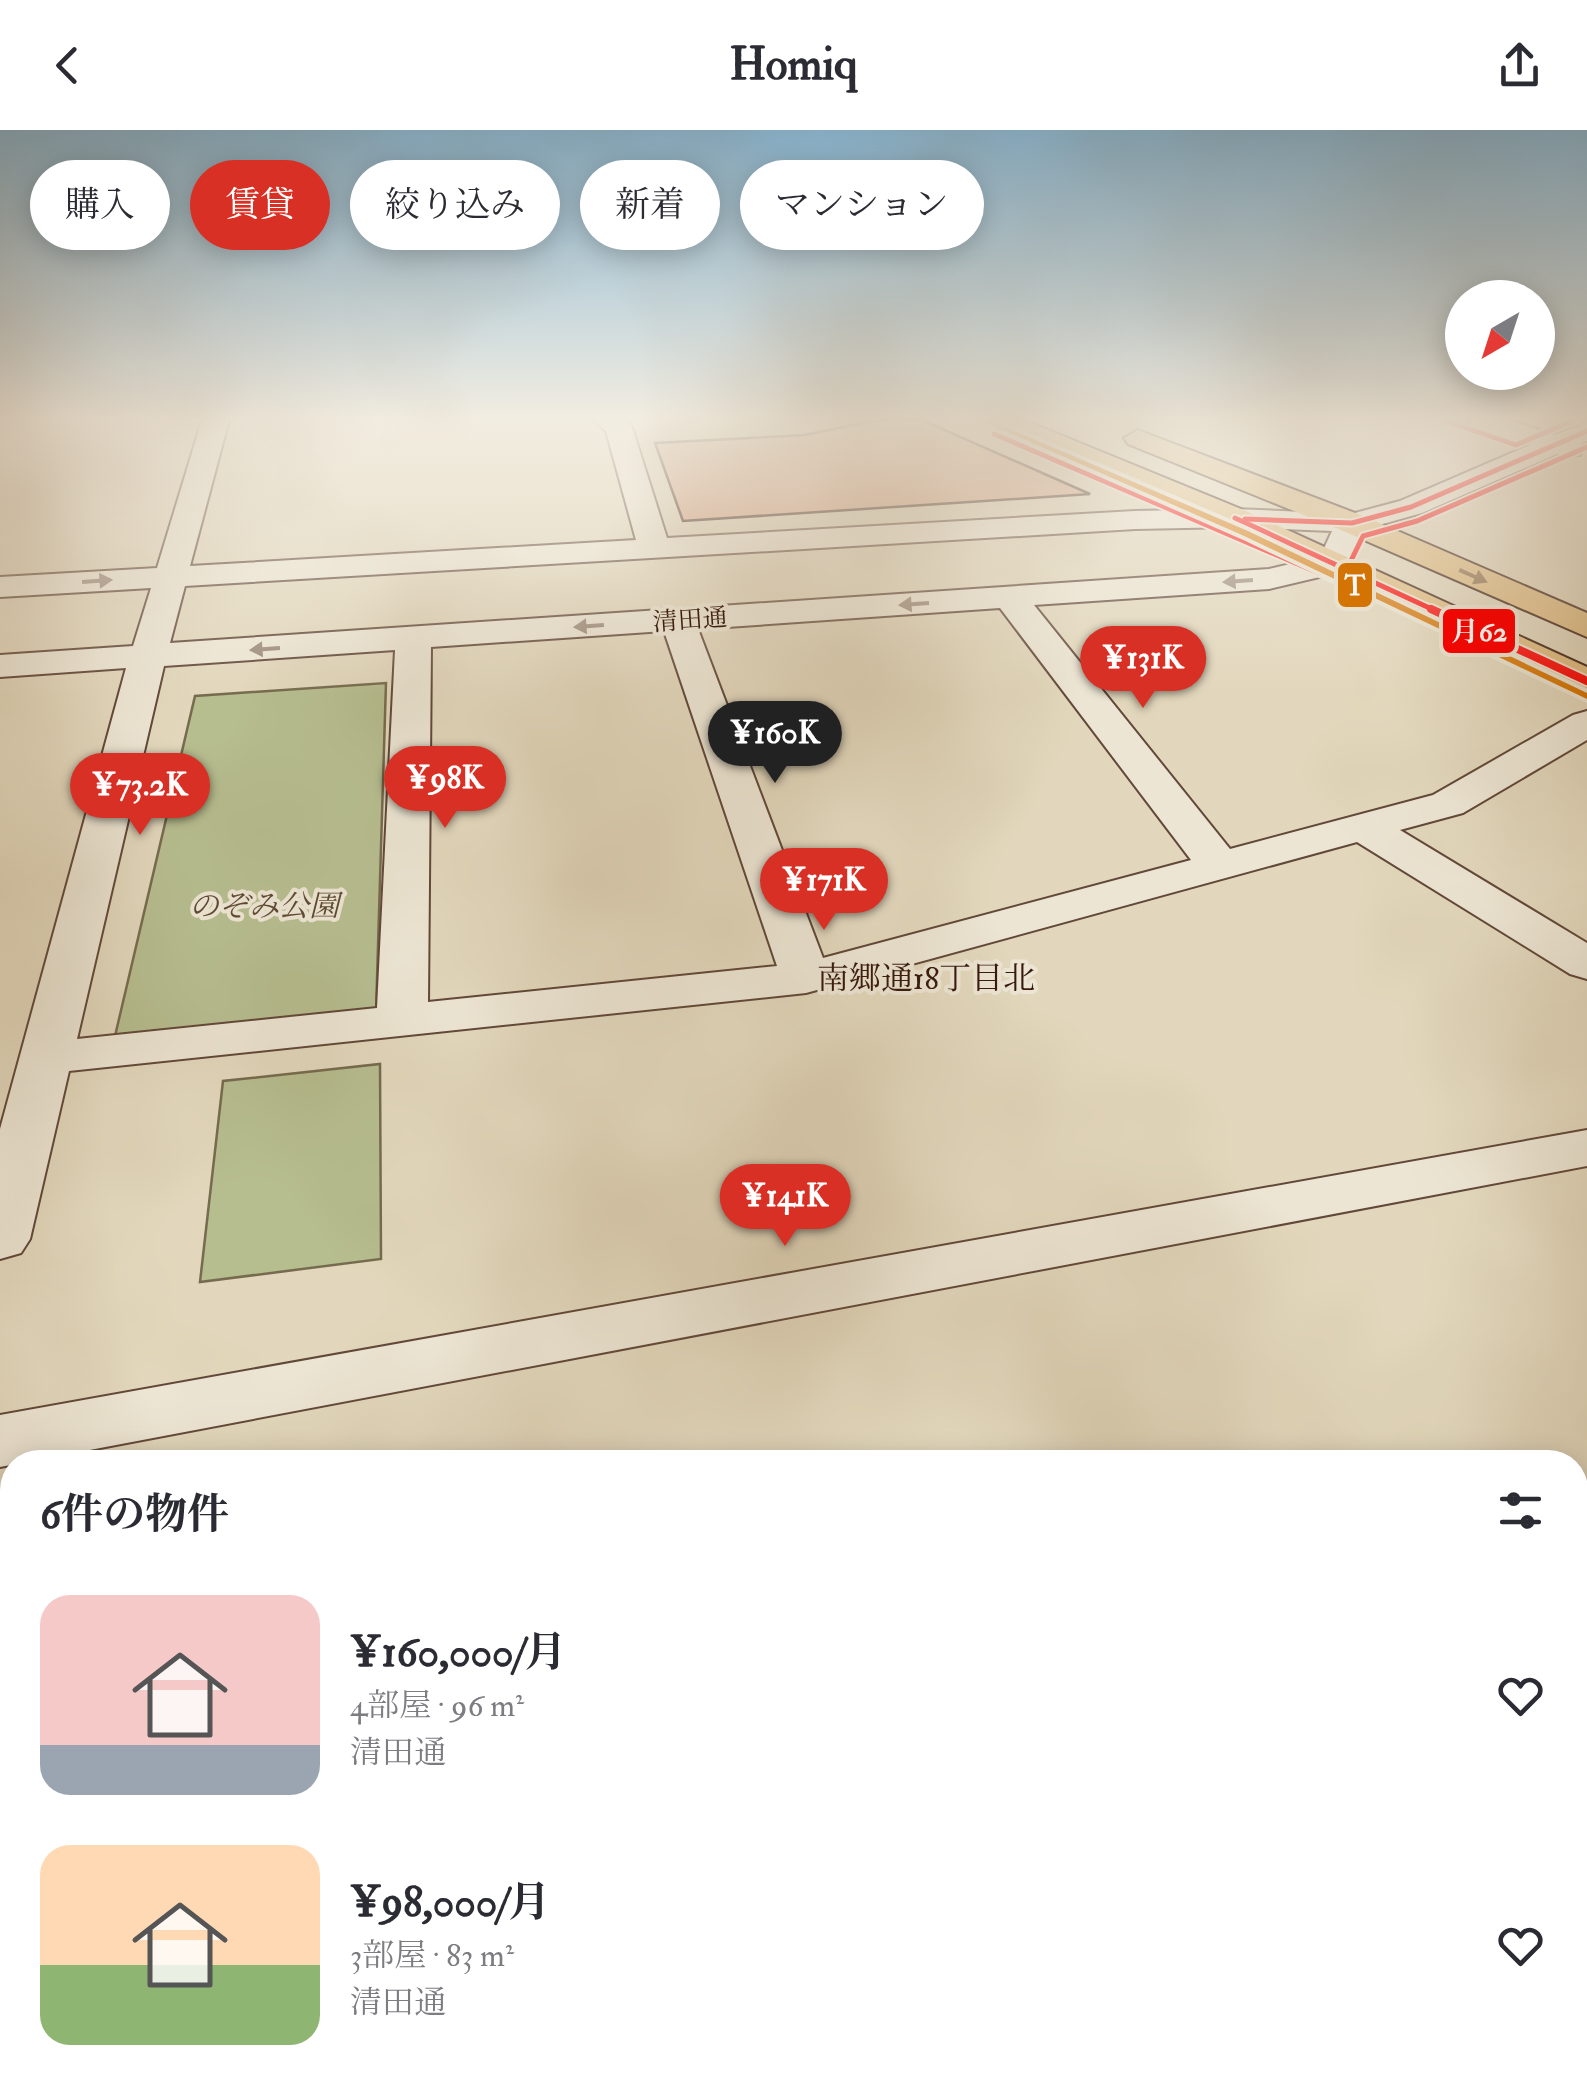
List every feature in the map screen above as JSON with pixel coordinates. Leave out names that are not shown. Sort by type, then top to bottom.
[{"type":"main road","points":[[1219,512],[1587,682]]},
{"type":"main road","points":[[1323,512],[1587,626]]},
{"type":"street","points":[[0,1239],[148,656],[191,512]]},
{"type":"street","points":[[643,512],[654,548]]},
{"type":"street","points":[[0,587],[1136,520],[1234,518],[1352,523],[1392,512]]},
{"type":"street","points":[[1333,564],[1352,523]]},
{"type":"street","name":"清田通","points":[[0,666],[1269,579],[1333,564]]},
{"type":"street","points":[[1010,598],[1220,867]]},
{"type":"street","points":[[677,619],[806,978]]},
{"type":"street","points":[[402,1020],[413,638]]},
{"type":"street","points":[[46,1058],[806,978],[1448,804],[1587,723]]},
{"type":"street","points":[[1365,828],[1587,964]]},
{"type":"street","points":[[0,1440],[1587,1148]]},
{"type":"green space","name":"のぞみ公園","points":[[386,683],[376,1012],[115,1036],[195,696]]},
{"type":"green space","points":[[380,1064],[381,1259],[200,1282],[223,1081]]},
{"type":"building","points":[[680,512],[825,512],[683,521]]},
{"type":"transit line","points":[[1175,512],[1333,579],[1345,573],[1363,536],[1439,512]]},
{"type":"transit line","name":"T","points":[[1195,512],[1587,696]]},
{"type":"transit line","name":"月62","points":[[1245,519],[1352,523],[1394,512]]},
{"type":"transit line","name":"月62","points":[[1235,518],[1587,681]]},
{"type":"district","name":"南郷通18丁目北","points":[[926,978]]}]
